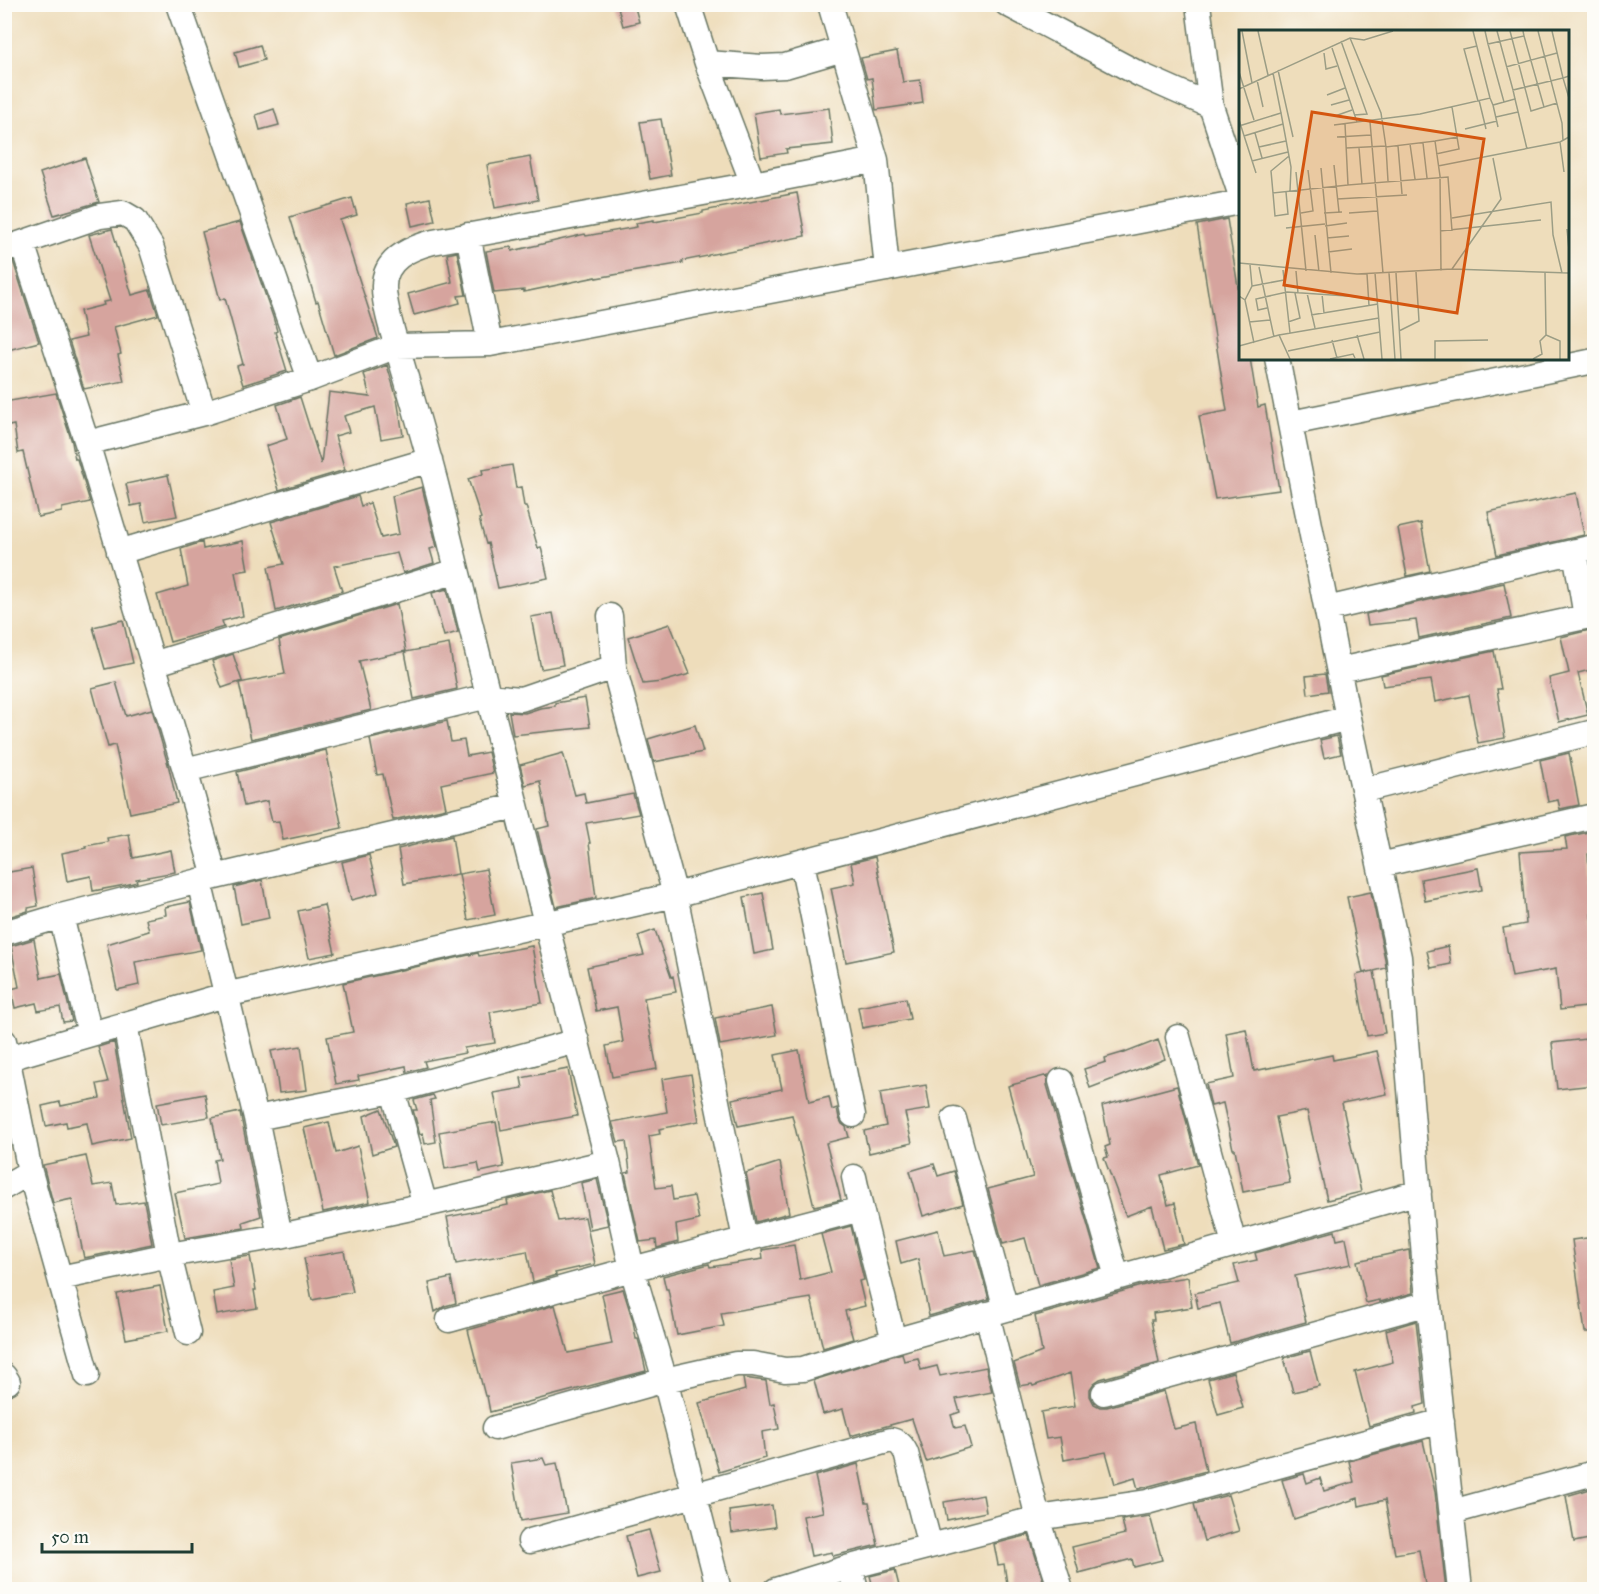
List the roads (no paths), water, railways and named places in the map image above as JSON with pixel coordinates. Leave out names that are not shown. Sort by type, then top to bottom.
[{"type":"street","points":[[178,4],[310,379]]},
{"type":"street","points":[[688,4],[707,63],[753,184]]},
{"type":"street","points":[[830,4],[876,160],[887,269]]},
{"type":"street","points":[[1007,4],[1141,75],[1211,106]]},
{"type":"street","points":[[1198,4],[1211,106],[1239,190]]},
{"type":"street","points":[[707,63],[762,67],[785,66],[843,49]]},
{"type":"street","points":[[719,1590],[665,1380],[632,1269],[608,1162],[430,460],[397,346],[384,286],[387,271],[398,257],[411,248],[433,242],[876,160]]},
{"type":"street","points":[[87,444],[204,412],[310,379],[397,346],[490,344],[1239,202]]},
{"type":"street","points":[[204,412],[151,246],[135,220],[123,213],[100,216],[13,246],[87,444],[185,770],[207,879],[225,995],[256,1118],[280,1236]]},
{"type":"street","points":[[468,235],[490,344]]},
{"type":"street","points":[[1277,360],[1348,718],[1399,957],[1429,1303],[1460,1590]]},
{"type":"street","points":[[1290,423],[1594,361]]},
{"type":"street","points":[[119,552],[430,460]]},
{"type":"street","points":[[1327,609],[1585,549],[1590,616],[1339,670]]},
{"type":"street","points":[[153,664],[457,572]]},
{"type":"street","points":[[610,616],[614,667],[675,895],[745,1239]]},
{"type":"street","points":[[185,770],[488,696],[521,699],[614,667]]},
{"type":"street","points":[[87,1375],[30,1172],[7,1049],[90,1034],[225,995],[675,895],[1348,718]]},
{"type":"street","points":[[1364,790],[1594,732]]},
{"type":"street","points":[[4,933],[207,879],[516,806]]},
{"type":"street","points":[[1380,865],[1594,816]]},
{"type":"street","points":[[802,862],[853,1115]]},
{"type":"street","points":[[61,916],[90,1034]]},
{"type":"street","points":[[125,1024],[169,1255],[188,1333]]},
{"type":"street","points":[[1178,1037],[1234,1244]]},
{"type":"street","points":[[256,1118],[393,1091],[577,1041]]},
{"type":"street","points":[[1061,1081],[1117,1277]]},
{"type":"street","points":[[393,1091],[425,1205]]},
{"type":"street","points":[[954,1119],[997,1312],[1038,1518],[1061,1590]]},
{"type":"street","points":[[60,1278],[169,1255],[280,1236],[608,1162]]},
{"type":"street","points":[[4,1187],[30,1172]]},
{"type":"street","points":[[855,1177],[894,1341]]},
{"type":"street","points":[[495,1428],[665,1380],[736,1364],[753,1364],[785,1370],[803,1369],[1419,1192]]},
{"type":"street","points":[[449,1320],[861,1209]]},
{"type":"street","points":[[1104,1393],[1429,1303]]},
{"type":"street","points":[[776,1590],[853,1578],[930,1546],[1038,1518],[1147,1502],[1442,1421]]},
{"type":"street","points":[[530,1541],[884,1440],[896,1441],[901,1444],[906,1453],[930,1546]]},
{"type":"street","points":[[1452,1512],[1594,1473]]}]
